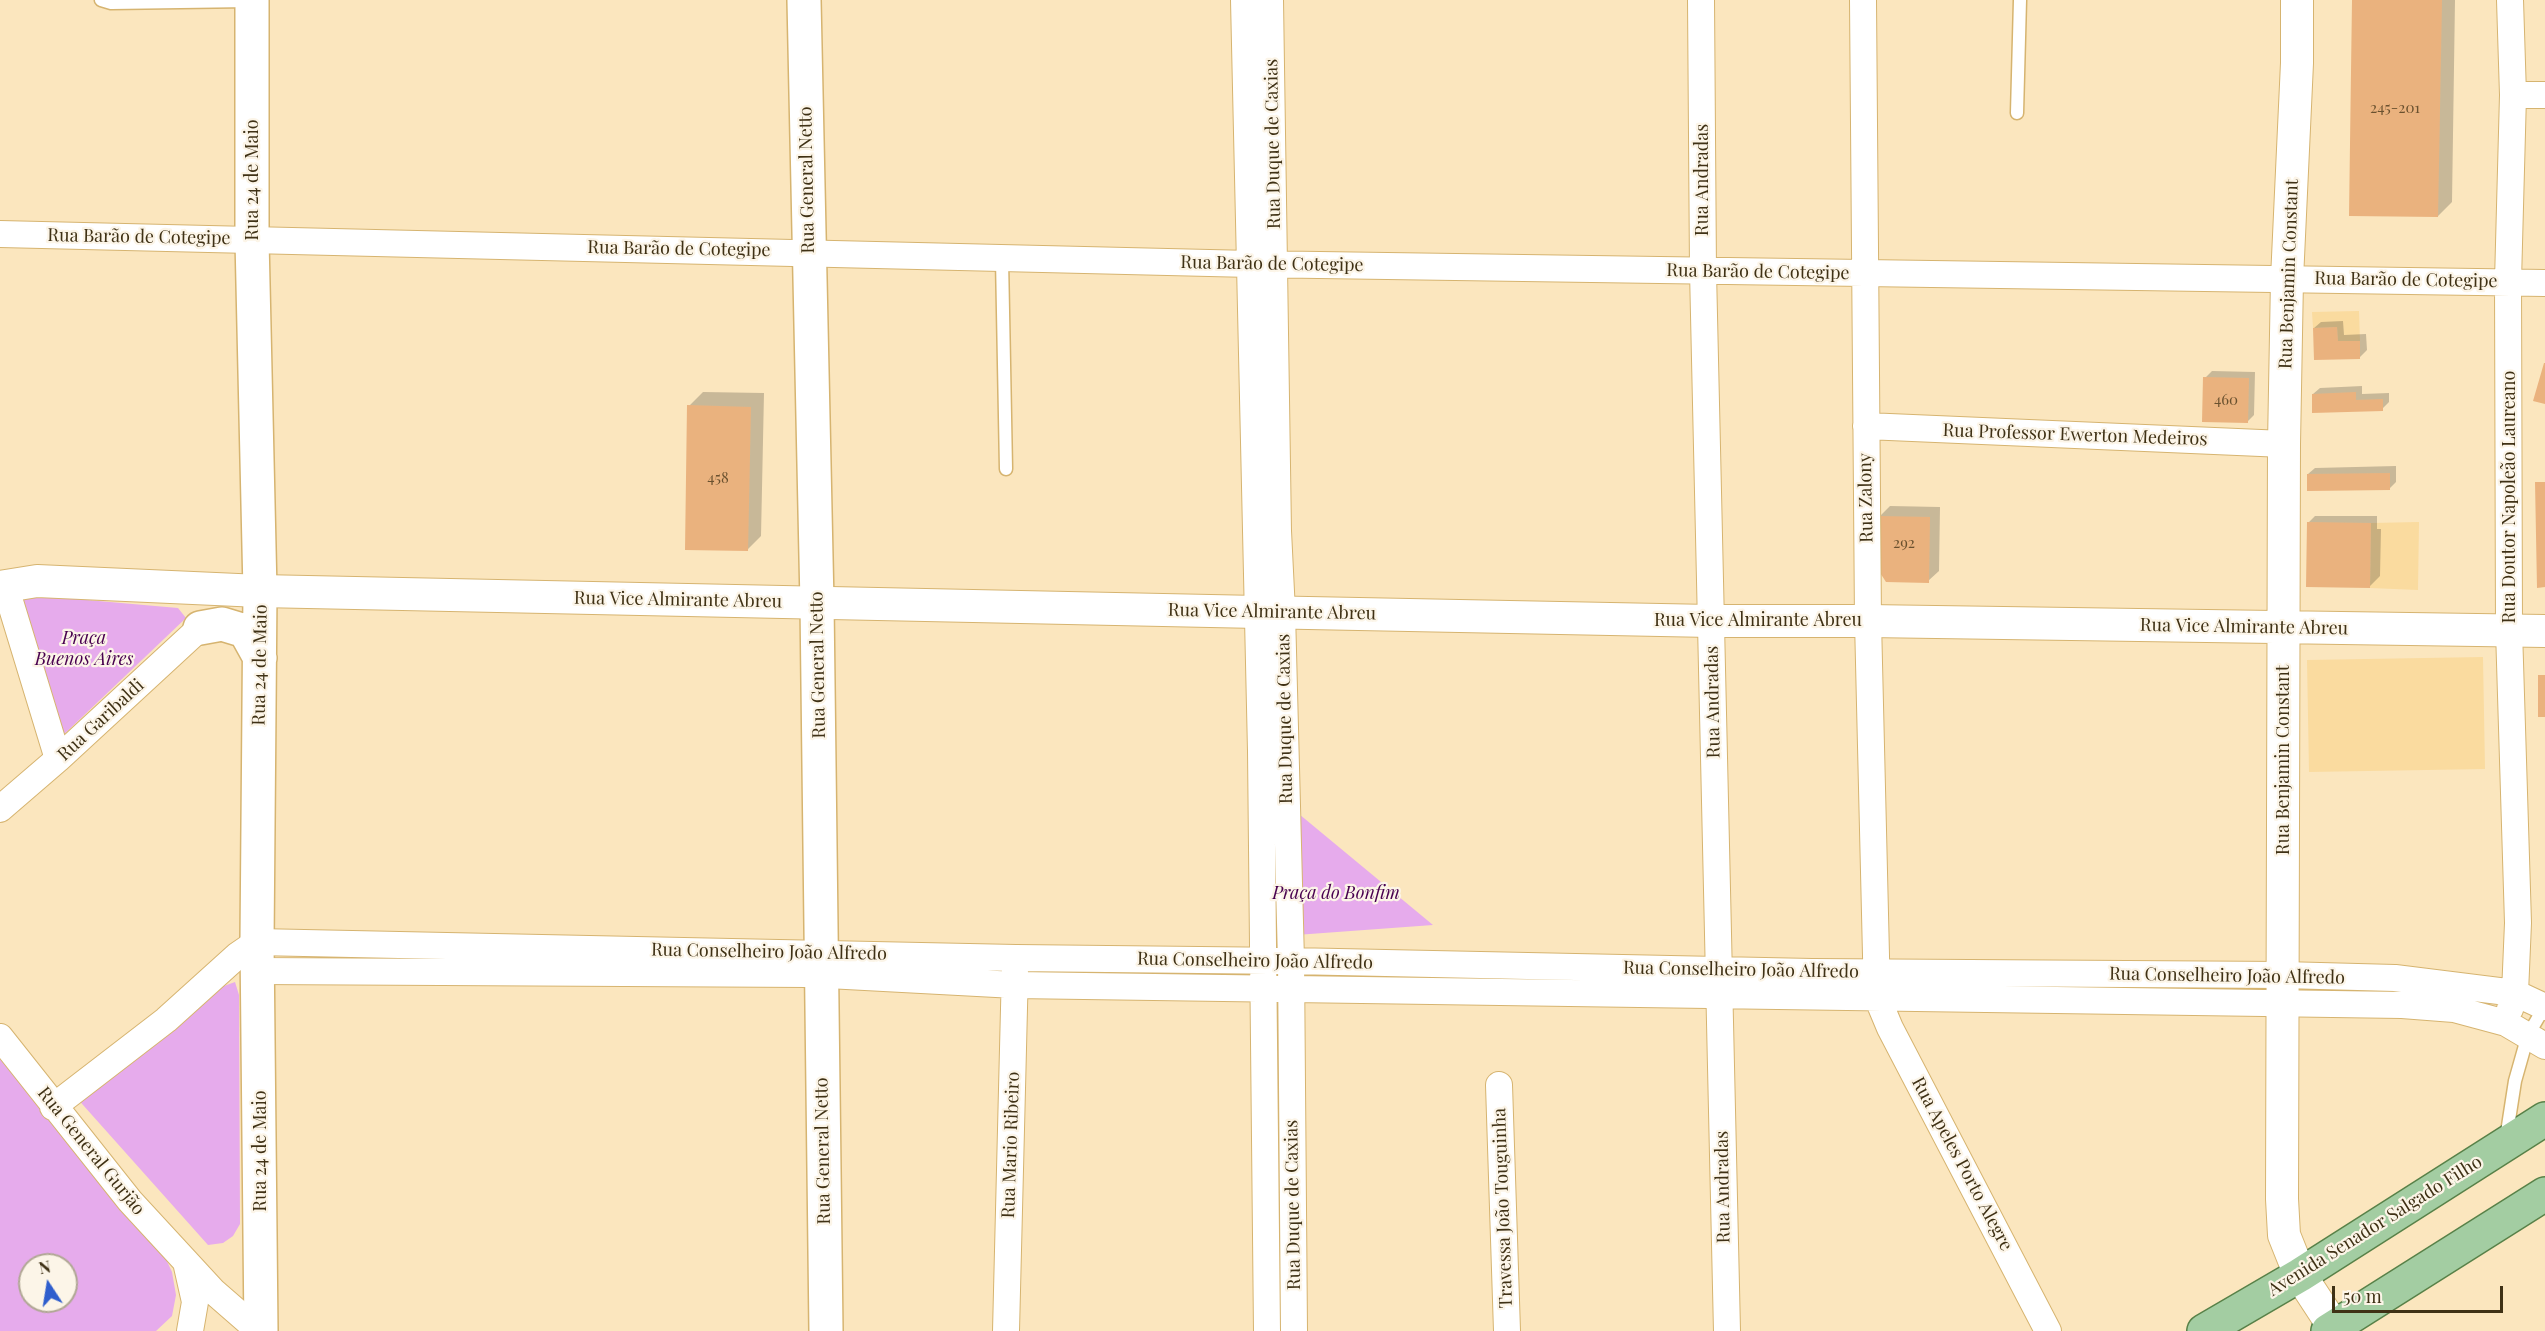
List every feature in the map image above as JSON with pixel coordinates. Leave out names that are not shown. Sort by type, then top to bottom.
[{"type":"main road","name":"Rua 24 de Maio","points":[[252,0],[252,240],[260,591],[258,957],[260,1331]]},
{"type":"main road","name":"Rua General Netto","points":[[804,0],[817,603],[826,1331]]},
{"type":"main road","points":[[200,628],[222,624],[245,631],[260,658]]},
{"type":"main road","name":"Avenida Senador Salgado Filho","points":[[2204,1331],[2300,1275],[2545,1119]]},
{"type":"main road","points":[[2333,1330],[2545,1194]]},
{"type":"street","name":"Rua Duque de Caxias","points":[[1244,0],[1248,154],[1263,264]]},
{"type":"street","name":"Rua Duque de Caxias","points":[[1270,0],[1273,154],[1263,264],[1264,373],[1270,612],[1286,752],[1291,961],[1294,1331]]},
{"type":"street","name":"Rua Andradas","points":[[1701,0],[1703,271],[1726,1331]]},
{"type":"street","name":"Rua Zalony","points":[[1863,0],[1868,621],[1877,997]]},
{"type":"street","name":"Rua Benjamin Constant","points":[[2297,0],[2297,63],[2284,444],[2282,1200],[2284,1235],[2300,1275],[2333,1330]]},
{"type":"street","name":"Rua Doutor Napoleão Laureano","points":[[2510,0],[2512,95],[2508,281],[2510,630],[2518,923],[2515,993],[2526,1035]]},
{"type":"street","points":[[1244,30],[1272,29]]},
{"type":"street","points":[[2512,95],[2545,95]]},
{"type":"street","points":[[1248,154],[1273,154]]},
{"type":"street","name":"Rua Barão de Cotegipe","points":[[0,234],[808,252],[1002,259],[2508,281],[2545,284]]},
{"type":"street","name":"Rua Professor Ewerton Medeiros","points":[[1866,426],[2284,444]]},
{"type":"street","points":[[2,581],[58,759]]},
{"type":"street","name":"Rua Vice Almirante Abreu","points":[[2,581],[260,591],[1711,621],[1868,621],[2545,631]]},
{"type":"street","points":[[165,586],[189,594],[196,600],[201,613],[200,628]]},
{"type":"street","name":"Rua Duque de Caxias","points":[[1267,1331],[1261,751],[1270,612]]},
{"type":"street","name":"Rua Garibaldi","points":[[0,809],[58,759],[200,628]]},
{"type":"street","points":[[1261,751],[1286,752]]},
{"type":"street","points":[[549,947],[549,974]]},
{"type":"street","name":"Rua Conselheiro João Alfredo","points":[[258,957],[549,947],[635,961],[821,963],[928,968],[1015,985],[1499,991],[1592,979]]},
{"type":"street","points":[[53,1107],[166,1020],[238,955],[258,957]]},
{"type":"street","name":"Rua Conselheiro João Alfredo","points":[[258,957],[549,974],[635,961]]},
{"type":"street","name":"Rua Conselheiro João Alfredo","points":[[928,968],[1016,958],[1499,965],[1592,979],[1811,983],[1877,997],[2176,1002],[2395,978],[2515,993]]},
{"type":"street","name":"Rua Mario Ribeiro","points":[[1006,1331],[1016,958]]},
{"type":"street","points":[[1146,986],[1147,960]]},
{"type":"street","points":[[1499,965],[1499,991]]},
{"type":"street","name":"Rua Conselheiro João Alfredo","points":[[1811,983],[1876,972],[2176,976],[2402,1005],[2454,1009],[2526,1035]]},
{"type":"street","points":[[2012,973],[2012,999]]},
{"type":"street","points":[[2176,976],[2176,1002]]},
{"type":"street","points":[[2515,993],[2545,1006]]},
{"type":"street","name":"Rua Apeles Porto Alegre","points":[[1877,997],[1890,1028],[2048,1331]]},
{"type":"street","name":"Rua General Gurjão","points":[[0,1037],[53,1107],[130,1201],[213,1291],[260,1331]]},
{"type":"street","name":"Travessa João Touguinha","points":[[1499,1084],[1507,1331]]},
{"type":"street","points":[[1264,1105],[1292,1105]]},
{"type":"street","points":[[1265,1171],[1292,1172]]},
{"type":"street","name":"Rua General Gurjão","points":[[186,1262],[195,1302],[190,1331]]},
{"type":"lane","points":[[101,0],[111,3],[252,0]]},
{"type":"lane","points":[[2017,113],[2020,0]]},
{"type":"lane","points":[[1002,259],[1006,469]]},
{"type":"lane","points":[[2505,1144],[2515,1081],[2526,1035],[2545,1006]]},
{"type":"shaded area","points":[[2359,311],[2360,341],[2338,341],[2337,327],[2313,328],[2312,312]]},
{"type":"shaded area","points":[[2419,522],[2418,590],[2370,588],[2371,523]]},
{"type":"shaded area","points":[[2483,657],[2485,769],[2309,772],[2307,660]]},
{"type":"green space","name":"Praça Buenos Aires","points":[[19,594],[178,608],[186,618],[58,740]]},
{"type":"green space","name":"Praça do Bonfim","points":[[1299,814],[1433,925],[1296,935]]},
{"type":"green space","points":[[235,982],[239,995],[240,1224],[233,1236],[223,1243],[208,1245],[75,1096],[224,986]]},
{"type":"green space","points":[[0,1054],[165,1257],[172,1272],[176,1295],[172,1316],[156,1331],[0,1331]]},
{"type":"building","points":[[2352,0],[2442,0],[2438,217],[2349,216]]},
{"type":"building","points":[[2337,327],[2338,341],[2360,341],[2360,359],[2314,360],[2313,328]]},
{"type":"building","points":[[2545,363],[2545,404],[2533,401]]},
{"type":"building","points":[[2203,377],[2249,378],[2248,423],[2202,422]]},
{"type":"building","points":[[2356,392],[2356,400],[2383,399],[2383,411],[2312,413],[2312,394]]},
{"type":"building","points":[[687,405],[751,407],[748,551],[685,550]]},
{"type":"building","points":[[2390,473],[2390,490],[2307,491],[2307,474]]},
{"type":"building","points":[[2535,482],[2545,482],[2545,587],[2537,588]]},
{"type":"building","points":[[1878,516],[1930,517],[1929,583],[1886,582],[1877,568]]},
{"type":"building","points":[[2307,522],[2371,523],[2370,588],[2306,587]]},
{"type":"building","points":[[2538,675],[2545,675],[2545,717],[2538,717]]}]
